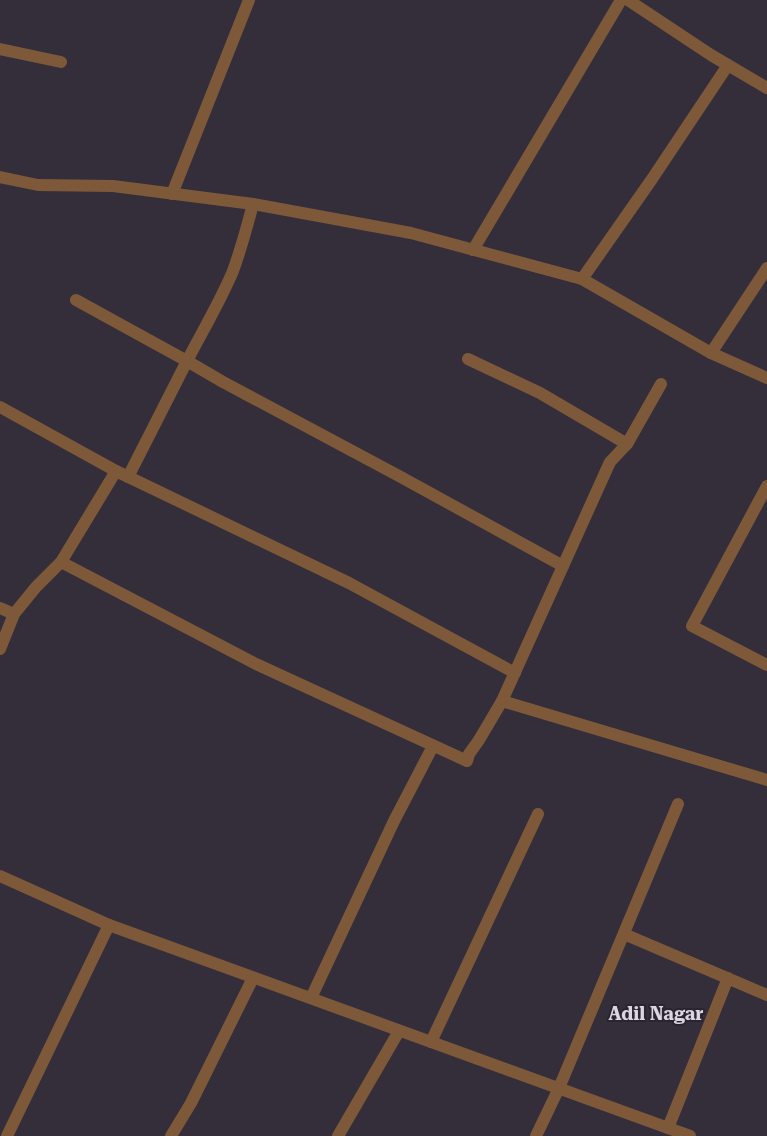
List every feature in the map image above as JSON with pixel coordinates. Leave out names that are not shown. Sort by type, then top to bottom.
[{"type":"street","points":[[172,194],[249,0]]},
{"type":"street","points":[[473,250],[621,0]]},
{"type":"street","points":[[628,0],[767,88]]},
{"type":"street","points":[[0,49],[61,62]]},
{"type":"street","points":[[582,279],[728,65]]},
{"type":"street","points":[[0,177],[38,185],[113,186],[252,204],[410,233],[582,279],[711,353],[767,378]]},
{"type":"street","points":[[128,477],[232,273],[243,243],[252,204]]},
{"type":"street","points":[[711,353],[767,268]]},
{"type":"street","points":[[76,300],[563,566]]},
{"type":"street","points":[[468,359],[540,394],[627,444]]},
{"type":"street","points":[[61,562],[256,664],[467,761],[469,754],[502,702],[610,462],[627,444],[662,384]]},
{"type":"street","points":[[0,408],[116,471],[349,583],[515,673]]},
{"type":"street","points":[[0,649],[14,614],[36,587],[61,562],[116,471]]},
{"type":"street","points":[[767,486],[692,626],[767,665]]},
{"type":"street","points":[[0,608],[14,614]]},
{"type":"street","points":[[502,702],[767,780]]},
{"type":"street","points":[[310,998],[394,821],[433,746]]},
{"type":"street","points":[[536,1136],[559,1088],[678,804]]},
{"type":"street","points":[[431,1042],[538,814]]},
{"type":"street","points":[[1,878],[110,925],[690,1136]]},
{"type":"street","points":[[7,1136],[110,925]]},
{"type":"street","points":[[624,934],[767,995]]},
{"type":"street","points":[[171,1136],[191,1103],[253,978]]},
{"type":"street","points":[[668,1128],[728,978]]},
{"type":"street","points":[[338,1136],[399,1030]]},
{"type":"district","name":"Adil Nagar","points":[[656,1014]]}]
